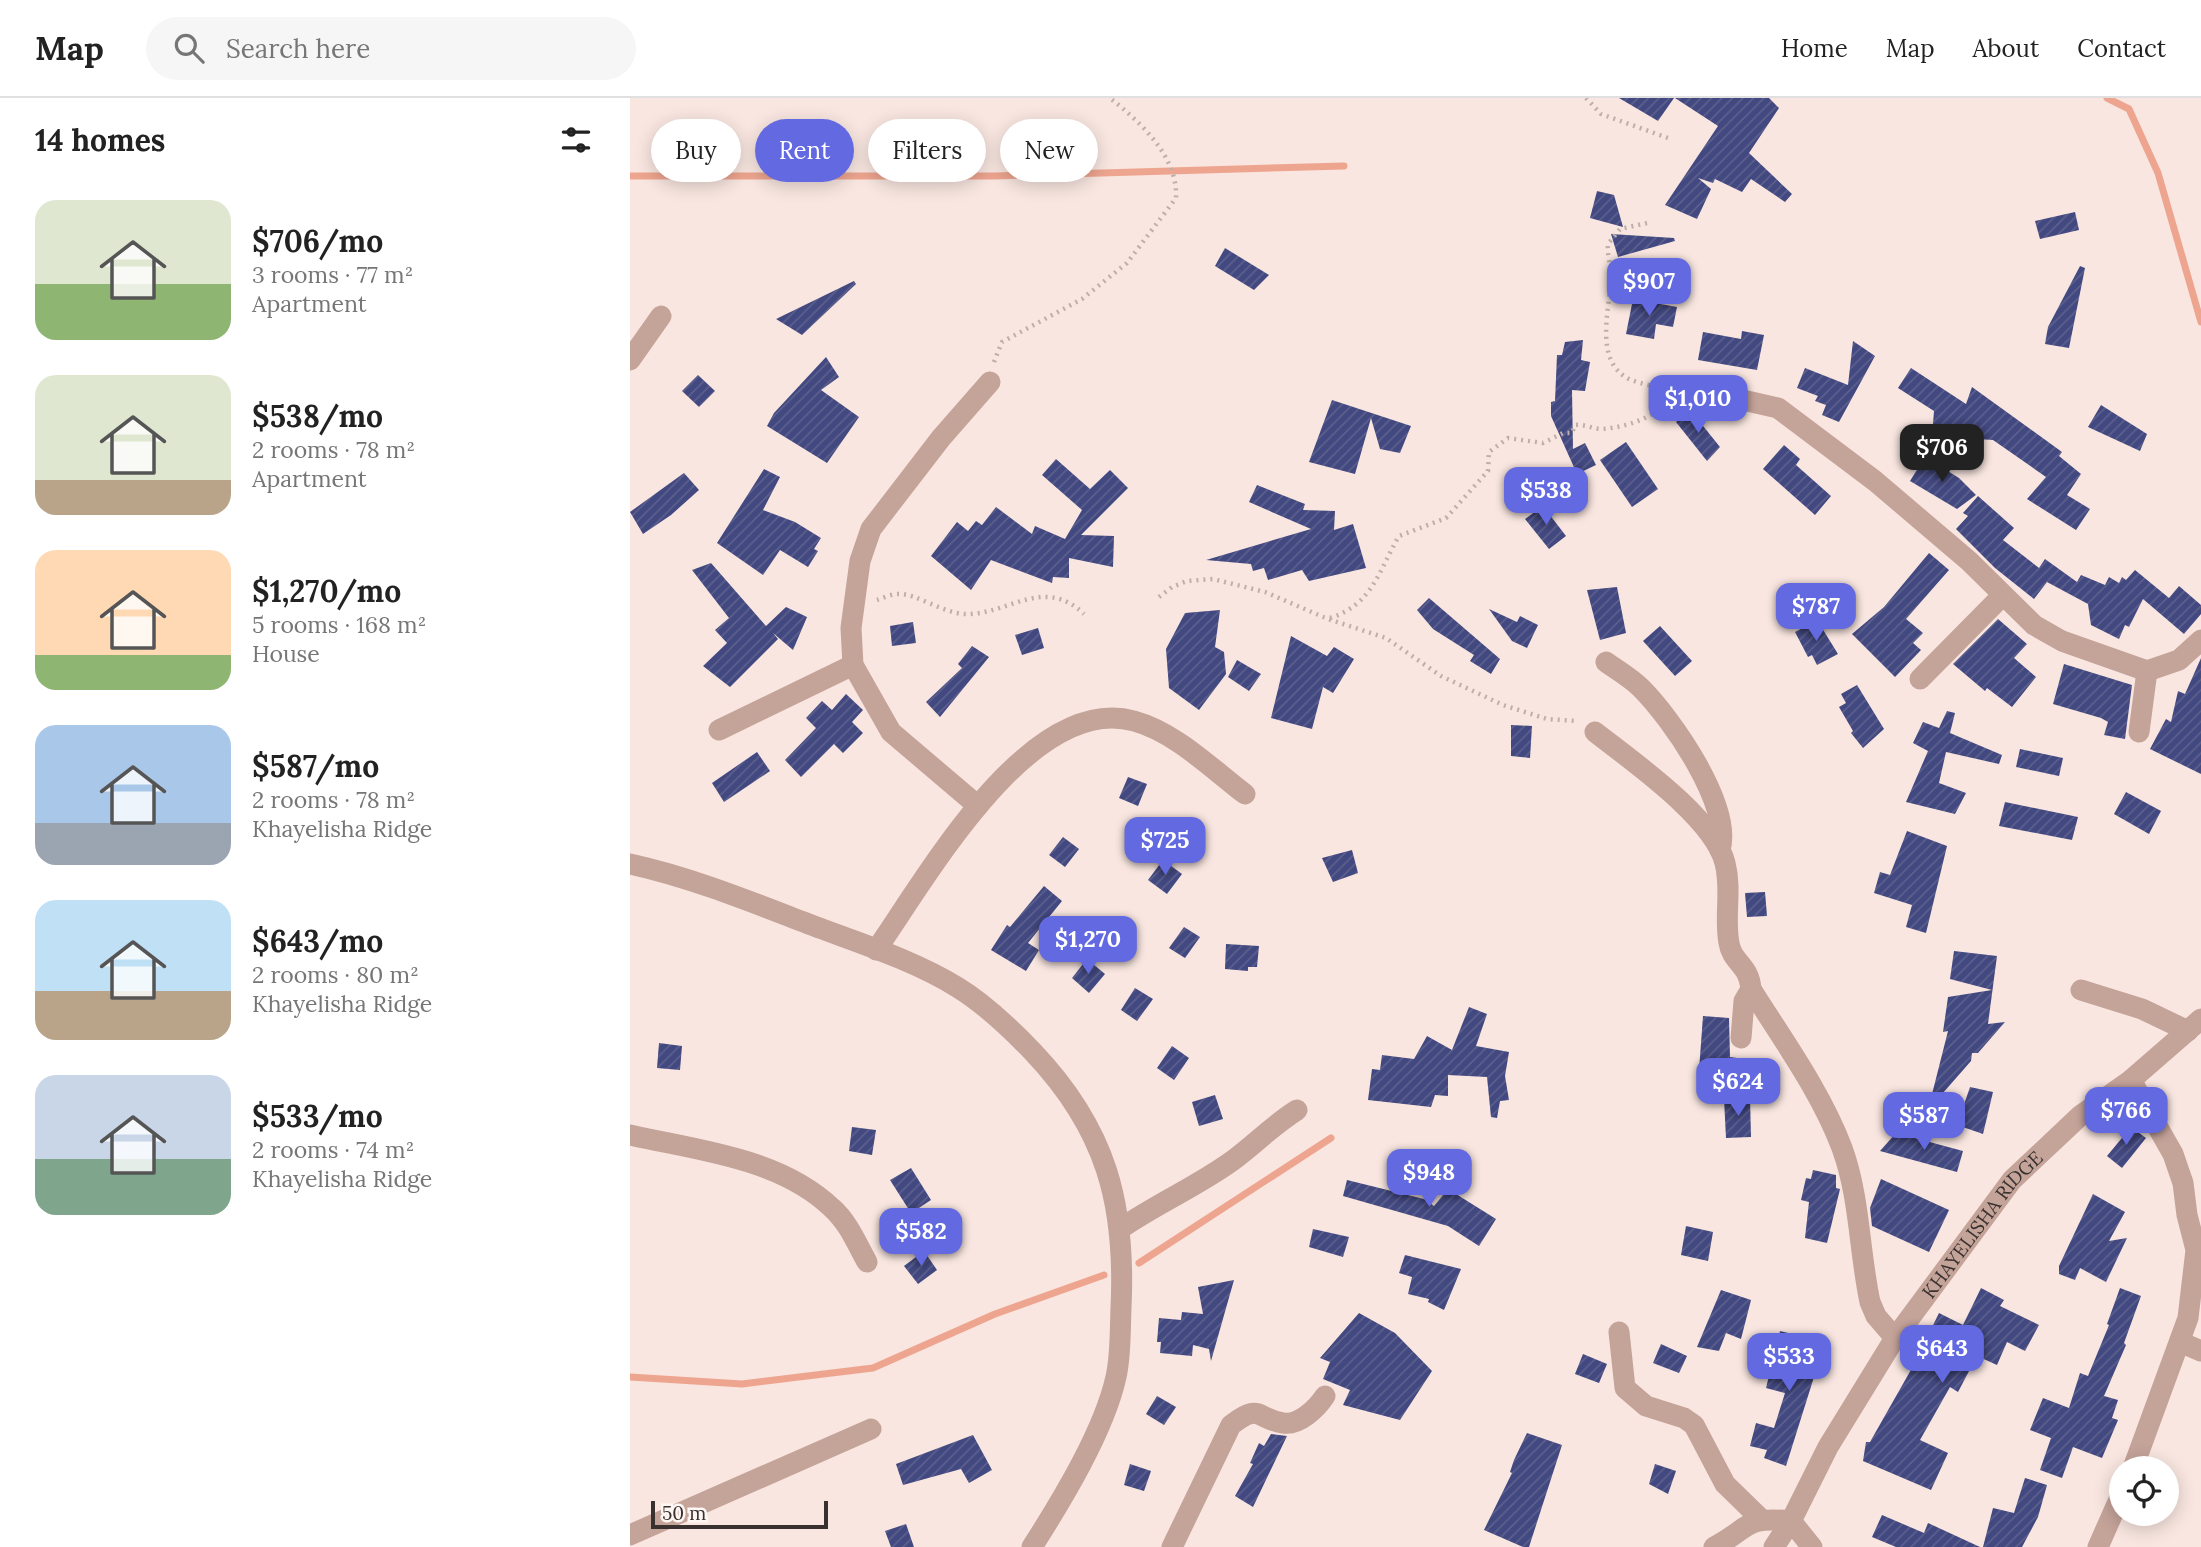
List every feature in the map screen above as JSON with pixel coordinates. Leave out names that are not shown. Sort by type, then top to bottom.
[{"type":"street","points":[[630,360],[661,316]]},
{"type":"street","points":[[978,806],[891,732],[853,665],[852,602],[860,561],[872,529],[941,438],[990,382]]},
{"type":"street","points":[[1688,394],[1734,398],[1778,408],[1875,481],[1969,561],[2034,625],[2062,642],[2147,671],[2179,660],[2201,640]]},
{"type":"street","points":[[1920,679],[2002,596]]},
{"type":"street","points":[[1605,662],[1639,686],[1667,717],[1691,754],[1716,805],[1724,836],[1720,850]]},
{"type":"street","points":[[719,730],[806,685],[853,665]]},
{"type":"street","points":[[2139,732],[2147,671]]},
{"type":"street","points":[[876,950],[978,806],[1016,763],[1040,743],[1062,730],[1108,719],[1134,721],[1168,738],[1245,794]]},
{"type":"street","points":[[1595,732],[1643,769],[1697,818],[1720,850],[1727,872],[1730,948],[1750,975],[1751,989],[1805,1075],[1842,1147],[1854,1195],[1870,1301],[1876,1316],[1895,1338]]},
{"type":"street","points":[[630,864],[683,876],[876,950],[956,986],[1006,1024],[1044,1063],[1072,1097],[1097,1139],[1120,1229],[1124,1258],[1116,1378],[1069,1487],[1032,1547]]},
{"type":"street","points":[[1741,1038],[1744,1001],[1751,989]]},
{"type":"street","points":[[2081,990],[2194,1025]]},
{"type":"street","name":"KHAYELISHA RIDGE","points":[[1774,1547],[1791,1521],[1828,1447],[1895,1338],[2011,1180],[2081,1115],[2131,1080],[2194,1025]]},
{"type":"street","points":[[2131,1080],[2173,1154],[2194,1214],[2196,1250],[2188,1318],[2137,1456]]},
{"type":"street","points":[[1120,1229],[1233,1160],[1269,1127],[1297,1110]]},
{"type":"street","points":[[630,1135],[739,1160],[775,1172],[810,1190],[834,1209],[867,1262]]},
{"type":"street","points":[[1619,1332],[1625,1388],[1634,1398],[1646,1405],[1684,1418],[1694,1425],[1725,1484],[1762,1520]]},
{"type":"street","points":[[2180,1342],[2201,1351]]},
{"type":"street","points":[[1172,1547],[1231,1426],[1244,1415],[1256,1413],[1283,1423],[1299,1420],[1325,1396]]},
{"type":"street","points":[[630,1535],[871,1429]]},
{"type":"street","points":[[1714,1547],[1751,1522],[1762,1520],[1791,1521],[1812,1547]]},
{"type":"street","points":[[2098,1547],[2109,1522]]},
{"type":"path","points":[[990,382],[996,352],[1002,342],[1082,299],[1117,271],[1176,198],[1177,185],[1161,151],[1138,120],[1110,98]]},
{"type":"path","points":[[1586,98],[1601,114],[1668,138]]},
{"type":"path","points":[[1647,223],[1620,229],[1608,244],[1611,277],[1606,325],[1608,354],[1614,367],[1629,379],[1688,394]]},
{"type":"path","points":[[1328,619],[1349,612],[1364,600],[1399,536],[1446,518],[1488,471],[1489,452],[1508,438],[1543,443],[1563,433],[1572,433],[1575,425],[1600,429],[1634,423],[1649,418],[1672,399],[1688,394]]},
{"type":"path","points":[[1159,597],[1172,587],[1187,581],[1213,579],[1265,592],[1328,619],[1386,638],[1441,676],[1494,701],[1547,719],[1578,721],[1595,732]]},
{"type":"path","points":[[852,602],[869,603],[898,593],[937,609],[967,614],[1027,599],[1057,597],[1084,614]]},
{"type":"building","points":[[1619,98],[1674,98],[1658,121]]},
{"type":"building","points":[[1675,98],[1769,98],[1779,108],[1749,153],[1792,194],[1785,202],[1751,179],[1742,192],[1715,179],[1713,183],[1698,178],[1711,189],[1697,219],[1665,205],[1718,126]]},
{"type":"building","points":[[1597,191],[1614,195],[1623,227],[1590,218]]},
{"type":"building","points":[[2075,212],[2079,230],[2040,239],[2035,221]]},
{"type":"building","points":[[1611,234],[1674,238],[1675,241],[1618,257]]},
{"type":"building","points":[[1225,248],[1269,275],[1254,290],[1215,266]]},
{"type":"building","points":[[2080,266],[2085,268],[2069,348],[2045,344],[2048,327]]},
{"type":"building","points":[[854,281],[856,284],[802,335],[776,319]]},
{"type":"building","points":[[1633,299],[1677,307],[1673,327],[1656,324],[1654,339],[1626,334]]},
{"type":"building","points":[[1742,331],[1764,335],[1757,370],[1698,360],[1703,332],[1741,339]]},
{"type":"building","points":[[1583,340],[1581,360],[1590,362],[1585,391],[1572,390],[1573,449],[1585,443],[1596,465],[1577,474],[1551,416],[1551,402],[1555,401],[1557,355],[1562,355],[1565,342]]},
{"type":"building","points":[[1853,341],[1875,356],[1839,422],[1822,415],[1826,405],[1815,401],[1818,396],[1797,388],[1805,368],[1848,385]]},
{"type":"building","points":[[826,357],[839,377],[821,390],[859,417],[827,463],[767,426],[774,413]]},
{"type":"building","points":[[1911,368],[1966,404],[1972,387],[2062,452],[2059,456],[2081,474],[2067,495],[2090,509],[2076,530],[2027,499],[2046,477],[1993,440],[1932,436],[1934,411],[1898,388]]},
{"type":"building","points":[[698,375],[715,391],[699,407],[682,391]]},
{"type":"building","points":[[1332,400],[1411,426],[1400,453],[1380,449],[1371,418],[1355,474],[1309,462]]},
{"type":"building","points":[[2101,405],[2147,434],[2140,451],[2088,427]]},
{"type":"building","points":[[1691,411],[1720,447],[1707,461],[1676,422]]},
{"type":"building","points":[[1626,442],[1658,489],[1632,507],[1600,460]]},
{"type":"building","points":[[1784,445],[1800,459],[1796,465],[1831,496],[1815,515],[1763,469]]},
{"type":"building","points":[[1925,457],[1959,478],[1976,495],[1957,509],[1910,481]]},
{"type":"building","points":[[1056,459],[1090,489],[1110,470],[1128,488],[1081,535],[1114,536],[1113,567],[1069,558],[1069,578],[1053,577],[1052,583],[991,560],[971,590],[931,556],[957,522],[968,531],[976,521],[982,525],[996,507],[1032,534],[1035,526],[1065,539],[1082,510],[1042,475]]},
{"type":"building","points":[[764,469],[780,477],[763,510],[795,522],[821,538],[814,549],[818,551],[808,567],[780,550],[763,575],[717,543]]},
{"type":"building","points":[[684,473],[699,490],[671,515],[643,534],[630,512]]},
{"type":"building","points":[[1257,485],[1305,504],[1303,510],[1335,511],[1334,530],[1353,524],[1366,568],[1309,581],[1302,570],[1268,580],[1264,568],[1253,571],[1251,564],[1206,560],[1311,529],[1249,502]]},
{"type":"building","points":[[1978,496],[2014,528],[2003,540],[2039,568],[2045,559],[2077,582],[2081,575],[2105,585],[2109,577],[2119,583],[2122,577],[2126,580],[2135,570],[2169,598],[2179,586],[2201,605],[2201,614],[2184,634],[2143,599],[2129,627],[2125,625],[2119,639],[2091,625],[2088,604],[2047,582],[2034,599],[1995,568],[1956,529],[1968,516],[1963,513]]},
{"type":"building","points":[[1543,506],[1566,536],[1549,549],[1525,519]]},
{"type":"building","points":[[1929,553],[1949,570],[1906,619],[1923,633],[1913,643],[1921,650],[1895,677],[1852,634],[1884,607]]},
{"type":"building","points":[[711,563],[766,626],[786,607],[807,617],[793,650],[773,633],[778,639],[730,687],[703,666],[727,643],[715,630],[729,618],[692,570]]},
{"type":"building","points":[[1617,587],[1626,633],[1600,640],[1587,590]]},
{"type":"building","points":[[1429,598],[1500,659],[1491,674],[1470,661],[1474,655],[1433,629],[1417,610]]},
{"type":"building","points":[[1489,609],[1517,622],[1520,616],[1538,625],[1527,648],[1512,641]]},
{"type":"building","points":[[1220,610],[1215,647],[1224,652],[1226,674],[1199,710],[1169,688],[1166,649],[1185,613]]},
{"type":"building","points":[[1998,619],[2027,644],[2014,658],[2036,677],[2012,707],[1987,688],[1985,691],[1953,664]]},
{"type":"building","points":[[1817,620],[1838,654],[1817,665],[1812,655],[1808,657],[1795,632]]},
{"type":"building","points":[[913,622],[916,643],[892,646],[890,626]]},
{"type":"building","points":[[1660,626],[1692,661],[1675,676],[1643,641]]},
{"type":"building","points":[[1038,628],[1044,648],[1022,655],[1015,635]]},
{"type":"building","points":[[1291,636],[1327,656],[1334,647],[1354,659],[1333,693],[1323,687],[1312,729],[1271,718]]},
{"type":"building","points":[[972,646],[989,657],[940,717],[926,702],[962,668],[958,664]]},
{"type":"building","points":[[2201,658],[2201,774],[2150,749],[2166,719],[2171,722],[2178,691],[2185,694]]},
{"type":"building","points":[[1237,660],[1261,674],[1249,691],[1228,677]]},
{"type":"building","points":[[2064,664],[2132,685],[2125,739],[2104,735],[2108,722],[2101,718],[2053,704]]},
{"type":"building","points":[[1857,685],[1884,729],[1863,748],[1851,733],[1853,731],[1839,707],[1846,703],[1841,694]]},
{"type":"building","points":[[846,694],[863,710],[852,722],[863,733],[843,753],[834,744],[801,777],[785,760],[816,728],[806,718],[822,701],[832,710]]},
{"type":"building","points":[[1947,711],[1955,713],[1950,733],[2002,755],[1999,764],[1946,752],[1939,783],[1966,793],[1955,814],[1906,802],[1928,751],[1913,743],[1923,722],[1939,728]]},
{"type":"building","points":[[1511,725],[1532,726],[1530,758],[1511,756]]},
{"type":"building","points":[[2020,749],[2063,758],[2059,776],[2016,767]]},
{"type":"building","points":[[757,752],[770,771],[724,802],[712,783]]},
{"type":"building","points":[[1128,777],[1147,784],[1138,806],[1119,798]]},
{"type":"building","points":[[2126,792],[2161,811],[2149,834],[2114,814]]},
{"type":"building","points":[[2005,802],[2078,817],[2072,840],[1999,826]]},
{"type":"building","points":[[1907,831],[1947,846],[1926,933],[1906,927],[1912,905],[1874,893],[1880,872],[1890,875]]},
{"type":"building","points":[[1063,837],[1079,849],[1065,867],[1049,855]]},
{"type":"building","points":[[1352,850],[1358,873],[1333,882],[1322,858]]},
{"type":"building","points":[[1163,860],[1182,874],[1167,894],[1148,880]]},
{"type":"building","points":[[1044,886],[1062,901],[1028,943],[1039,950],[1026,971],[991,950],[1007,925],[1010,927]]},
{"type":"building","points":[[1765,892],[1767,916],[1747,917],[1745,893]]},
{"type":"building","points":[[1184,927],[1200,937],[1185,958],[1169,948]]},
{"type":"building","points":[[1226,944],[1259,946],[1257,967],[1248,967],[1248,971],[1225,969]]},
{"type":"building","points":[[1954,951],[1997,956],[1988,1024],[2005,1022],[1978,1053],[1972,1053],[1971,1061],[1928,1110],[1948,1031],[1943,1032],[1948,997],[1992,990],[1950,979]]},
{"type":"building","points":[[1087,959],[1105,974],[1089,993],[1072,978]]},
{"type":"building","points":[[1135,988],[1153,999],[1137,1021],[1121,1010]]},
{"type":"building","points":[[1469,1007],[1487,1014],[1476,1046],[1509,1052],[1505,1076],[1509,1100],[1500,1101],[1497,1118],[1491,1117],[1487,1077],[1448,1075],[1448,1096],[1435,1095],[1431,1107],[1368,1100],[1372,1069],[1380,1070],[1382,1055],[1414,1059],[1427,1036],[1452,1050]]},
{"type":"building","points":[[1703,1016],[1729,1018],[1730,1057],[1737,1058],[1735,1087],[1698,1084]]},
{"type":"building","points":[[659,1043],[682,1046],[680,1070],[657,1068]]},
{"type":"building","points":[[1172,1046],[1189,1058],[1174,1080],[1157,1068]]},
{"type":"building","points":[[1970,1087],[1993,1092],[1983,1134],[1957,1125]]},
{"type":"building","points":[[1215,1095],[1223,1119],[1199,1126],[1192,1102]]},
{"type":"building","points":[[1750,1098],[1751,1137],[1726,1138],[1724,1099]]},
{"type":"building","points":[[852,1127],[876,1130],[872,1155],[849,1151]]},
{"type":"building","points":[[2131,1127],[2146,1138],[2122,1168],[2107,1156]]},
{"type":"building","points":[[1896,1133],[1963,1151],[1957,1172],[1880,1151]]},
{"type":"building","points":[[911,1168],[931,1200],[911,1213],[890,1180]]},
{"type":"building","points":[[1813,1170],[1836,1175],[1836,1188],[1840,1189],[1827,1243],[1805,1238],[1809,1202],[1801,1200],[1806,1178],[1811,1179]]},
{"type":"building","points":[[1881,1179],[1949,1210],[1929,1252],[1872,1226],[1870,1208]]},
{"type":"building","points":[[1347,1180],[1424,1199],[1434,1206],[1448,1189],[1496,1219],[1479,1246],[1448,1226],[1343,1196]]},
{"type":"building","points":[[2093,1194],[2125,1212],[2109,1241],[2127,1238],[2106,1282],[2080,1268],[2075,1280],[2059,1274],[2059,1266]]},
{"type":"building","points":[[1686,1226],[1713,1232],[1708,1261],[1681,1255]]},
{"type":"building","points":[[1313,1229],[1349,1237],[1343,1257],[1309,1247]]},
{"type":"building","points":[[924,1251],[937,1270],[918,1284],[904,1266]]},
{"type":"building","points":[[1405,1255],[1461,1269],[1444,1310],[1428,1302],[1429,1299],[1408,1294],[1412,1277],[1399,1273]]},
{"type":"building","points":[[1234,1280],[1211,1361],[1209,1349],[1193,1345],[1192,1356],[1160,1353],[1161,1342],[1157,1342],[1159,1318],[1181,1320],[1182,1312],[1203,1314],[1198,1287]]},
{"type":"building","points":[[1981,1288],[2004,1300],[2000,1306],[2039,1325],[2025,1351],[2007,1342],[1997,1365],[1977,1356],[1958,1392],[1950,1387],[1920,1440],[1948,1453],[1931,1490],[1863,1461],[1866,1442],[1870,1442],[1912,1368],[1939,1313],[1963,1325]]},
{"type":"building","points":[[2120,1288],[2141,1296],[2124,1343],[2126,1345],[2104,1396],[2118,1400],[2112,1418],[2118,1420],[2102,1458],[2073,1447],[2062,1478],[2040,1470],[2051,1438],[2030,1430],[2043,1398],[2069,1408],[2080,1373],[2088,1376],[2109,1325],[2107,1324]]},
{"type":"building","points":[[1721,1290],[1751,1300],[1741,1339],[1726,1333],[1719,1351],[1697,1347]]},
{"type":"building","points":[[1359,1313],[1395,1333],[1432,1371],[1400,1420],[1343,1405],[1350,1390],[1323,1379],[1330,1362],[1320,1358]]},
{"type":"building","points":[[1780,1331],[1825,1342],[1786,1466],[1764,1458],[1767,1450],[1750,1446],[1756,1423],[1774,1428],[1785,1393],[1766,1388]]},
{"type":"building","points":[[1661,1344],[1687,1356],[1679,1373],[1653,1363]]},
{"type":"building","points":[[1583,1354],[1607,1364],[1599,1383],[1575,1374]]},
{"type":"building","points":[[1157,1396],[1176,1407],[1164,1425],[1146,1414]]},
{"type":"building","points":[[1527,1433],[1562,1445],[1529,1547],[1523,1547],[1484,1530],[1512,1473],[1510,1472],[1514,1460]]},
{"type":"building","points":[[1271,1434],[1287,1436],[1253,1507],[1235,1496],[1253,1464],[1250,1463],[1259,1443],[1264,1446]]},
{"type":"building","points":[[973,1435],[992,1470],[969,1483],[961,1469],[903,1485],[896,1464]]},
{"type":"building","points":[[1130,1464],[1151,1471],[1144,1491],[1124,1485]]},
{"type":"building","points":[[1655,1464],[1676,1471],[1668,1494],[1649,1484]]},
{"type":"building","points":[[2025,1478],[2047,1485],[2038,1517],[2022,1547],[1983,1547],[1993,1508],[2014,1513]]},
{"type":"building","points":[[1882,1515],[1924,1533],[1928,1523],[1980,1547],[1896,1547],[1872,1537]]},
{"type":"building","points":[[906,1524],[914,1547],[891,1547],[885,1531]]},
{"type":"waterway","points":[[2107,98],[2129,109],[2158,173],[2201,322]]},
{"type":"waterway","points":[[630,176],[995,176],[1344,166]]},
{"type":"waterway","points":[[1139,1263],[1331,1138]]},
{"type":"waterway","points":[[630,1377],[742,1384],[873,1368],[995,1314],[1104,1275]]}]
